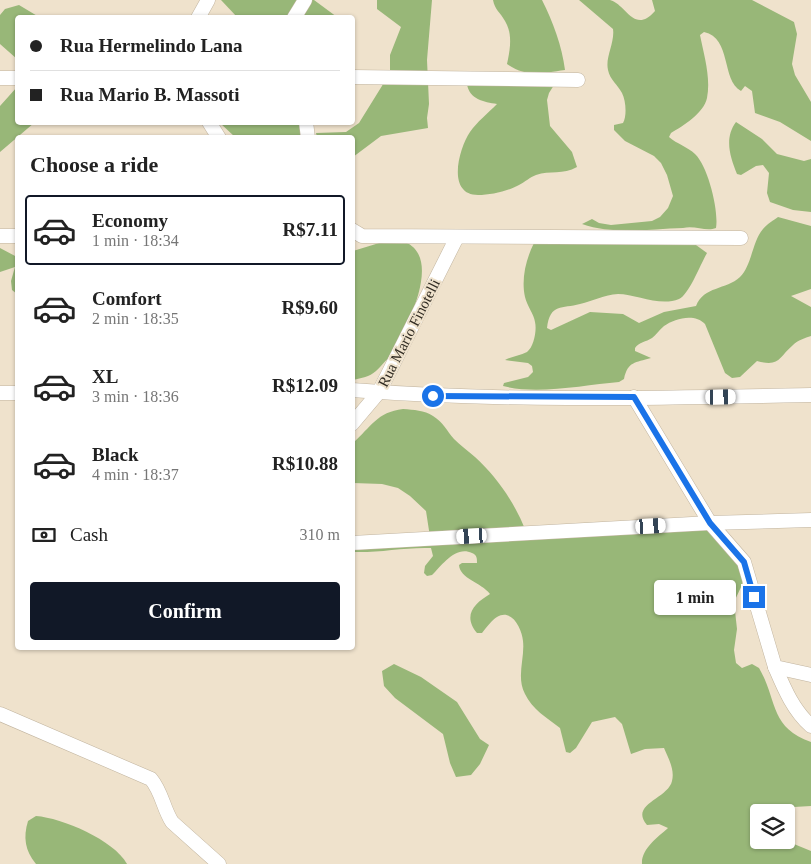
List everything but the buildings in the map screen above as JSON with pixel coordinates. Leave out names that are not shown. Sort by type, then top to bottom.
[{"type":"street","points":[[200,15],[208,0]]},
{"type":"street","points":[[296,15],[305,0]]},
{"type":"street","points":[[355,77],[578,80]]},
{"type":"street","points":[[0,78],[15,78]]},
{"type":"street","points":[[356,234],[457,237],[741,238]]},
{"type":"street","points":[[0,236],[15,236]]},
{"type":"street","name":"Rua Mario Finotelli","points":[[355,420],[379,392],[457,237]]},
{"type":"street","points":[[355,390],[433,396],[634,397],[811,395]]},
{"type":"street","points":[[0,393],[15,393]]},
{"type":"street","points":[[634,397],[710,523],[744,562],[775,667],[789,699],[802,718],[811,726]]},
{"type":"street","points":[[355,543],[710,523],[811,520]]},
{"type":"street","points":[[775,667],[811,675]]},
{"type":"street","points":[[0,714],[151,779],[159,788],[166,814],[172,822],[219,864]]},
{"type":"green space","points":[[221,0],[314,0],[334,15],[235,15]]},
{"type":"green space","points":[[377,0],[432,0],[427,60],[428,128],[381,136],[355,156],[355,135],[316,135],[316,133],[346,132],[359,123],[390,73],[390,55],[401,27],[377,9]]},
{"type":"green space","points":[[493,0],[542,0],[562,52],[565,70],[528,73],[507,64],[510,48],[508,26]]},
{"type":"green space","points":[[579,0],[610,0],[631,16],[641,20],[648,18],[655,11],[652,0],[752,0],[794,22],[797,34],[792,64],[795,75],[811,102],[811,141],[780,122],[755,113],[752,91],[745,86],[741,91],[735,86],[719,42],[713,36],[704,32],[700,35],[708,75],[708,90],[705,104],[697,114],[671,133],[669,137],[689,149],[700,160],[712,189],[716,211],[716,228],[687,227],[619,230],[582,224],[592,219],[599,223],[611,225],[652,221],[660,217],[668,208],[673,196],[667,175],[661,163],[654,156],[625,141],[614,130],[614,125],[623,123],[626,108],[622,93],[610,77],[607,65],[613,39],[613,29]]},
{"type":"green space","points":[[19,5],[36,15],[15,15],[15,57],[0,44],[0,15],[5,9]]},
{"type":"green space","points":[[467,84],[554,85],[547,100],[550,126],[572,152],[577,167],[567,171],[536,175],[515,187],[499,192],[478,195],[468,193],[462,187],[459,179],[459,159],[462,149],[473,128],[497,104],[478,99],[468,89]]},
{"type":"green space","points":[[15,89],[15,125],[32,125],[20,135],[15,135],[15,139],[0,152],[0,106]]},
{"type":"green space","points":[[736,122],[762,139],[777,154],[804,161],[811,159],[811,212],[793,210],[770,202],[767,193],[769,173],[763,165],[756,166],[741,175],[737,174],[729,148],[730,134]]},
{"type":"green space","points":[[222,125],[299,125],[301,135],[233,135]]},
{"type":"green space","points":[[778,217],[811,226],[811,289],[791,296],[811,307],[811,336],[795,343],[775,362],[765,363],[757,361],[740,377],[732,378],[725,373],[705,324],[696,319],[685,318],[669,323],[652,338],[637,346],[635,351],[651,358],[636,362],[630,366],[624,379],[619,382],[531,390],[503,386],[504,383],[528,377],[533,372],[532,366],[528,363],[505,360],[527,352],[534,338],[535,322],[526,300],[524,276],[534,243],[677,242],[696,245],[707,253],[687,292],[679,299],[664,302],[618,294],[608,296],[558,308],[551,314],[547,328],[551,330],[590,312],[623,314],[639,323],[664,312],[696,306],[704,295],[710,291],[740,277],[747,266],[759,234],[766,225]]},
{"type":"green space","points":[[389,240],[405,242],[416,251],[421,264],[421,279],[418,296],[392,357],[387,359],[371,375],[355,380],[355,250]]},
{"type":"green space","points":[[0,248],[15,256],[15,267],[0,272]]},
{"type":"green space","points":[[15,267],[15,292],[12,290],[11,281]]},
{"type":"green space","points":[[403,409],[419,411],[433,416],[440,421],[454,439],[498,481],[516,509],[525,529],[584,523],[683,519],[699,522],[736,560],[743,577],[742,585],[734,602],[737,629],[734,650],[736,663],[742,668],[752,664],[759,668],[781,721],[797,736],[811,742],[811,806],[750,804],[750,849],[795,849],[795,844],[811,851],[811,864],[642,864],[647,848],[668,828],[659,824],[647,825],[643,818],[643,812],[646,807],[664,793],[672,781],[672,768],[664,748],[645,749],[631,754],[622,724],[615,717],[592,722],[576,748],[570,753],[566,752],[560,728],[536,709],[522,688],[523,641],[521,631],[515,621],[512,617],[502,615],[493,620],[482,633],[477,633],[473,627],[471,621],[472,610],[490,594],[460,570],[459,565],[462,563],[477,563],[474,554],[466,551],[455,554],[432,575],[427,576],[424,573],[425,566],[433,556],[431,548],[355,552],[355,542],[430,537],[426,511],[410,496],[398,488],[382,484],[355,483],[355,441],[375,421],[387,413]]},
{"type":"green space","points":[[394,664],[421,677],[457,702],[480,739],[489,745],[480,764],[471,775],[456,777],[450,763],[443,734],[395,698],[384,686],[382,671]]},
{"type":"green space","points":[[36,816],[59,821],[86,832],[111,847],[127,864],[36,864],[29,854],[25,838],[28,821]]},
{"type":"route","points":[[433,396],[634,397],[710,523],[744,562],[754,597]]}]
